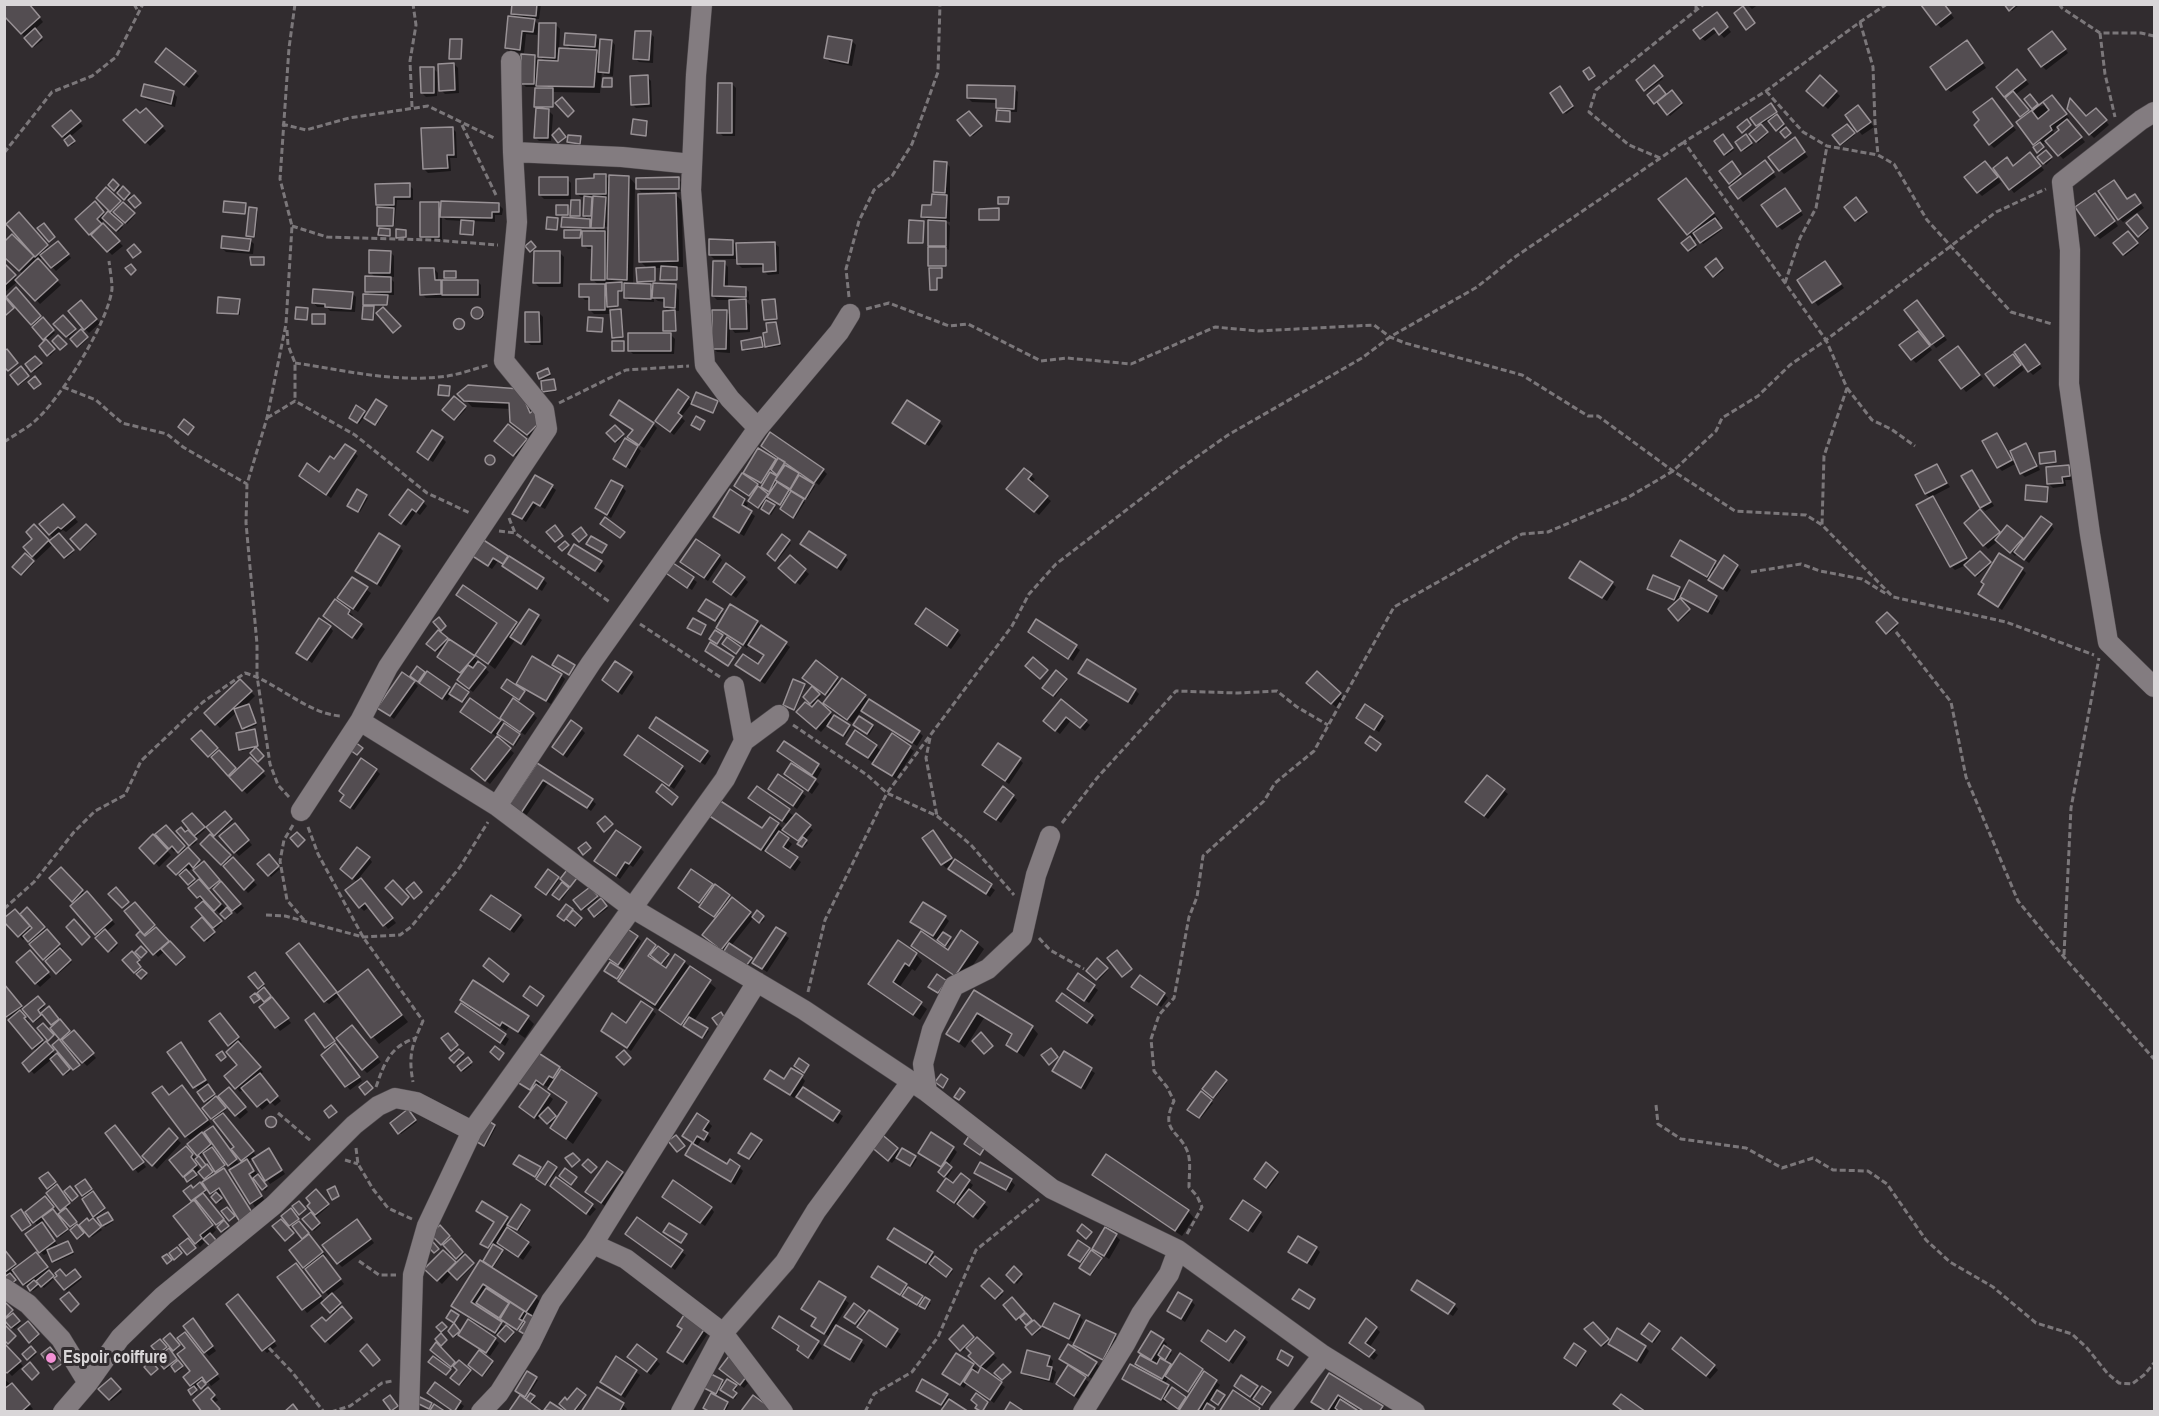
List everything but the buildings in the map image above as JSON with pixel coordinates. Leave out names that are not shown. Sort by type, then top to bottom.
[{"type":"street","points":[[702,4],[691,190],[705,364],[729,399],[758,428]]},
{"type":"street","points":[[301,811],[360,721],[388,667],[547,429],[544,410],[504,361],[517,222],[511,61]]},
{"type":"street","points":[[2154,112],[2062,182],[2070,250],[2069,384],[2104,649],[2154,687]]},
{"type":"street","points":[[513,152],[622,157],[692,164]]},
{"type":"street","points":[[497,806],[591,663],[758,428],[839,332],[850,314]]},
{"type":"street","points":[[734,686],[744,741]]},
{"type":"street","points":[[409,1412],[413,1275],[427,1226],[472,1131],[725,779],[744,741],[779,715]]},
{"type":"street","points":[[360,721],[497,806],[632,908],[804,1010],[919,1087],[1052,1189],[1178,1250],[1323,1355],[1415,1412]]},
{"type":"street","points":[[681,1412],[723,1333],[785,1262],[816,1211],[919,1087],[932,1030],[954,986],[988,969],[1022,937],[1036,875],[1050,836]]},
{"type":"street","points":[[482,1412],[499,1393],[530,1344],[551,1301],[593,1244],[757,982]]},
{"type":"street","points":[[63,1412],[88,1383],[120,1338],[163,1296],[274,1205],[354,1125],[378,1106],[396,1098],[416,1102],[472,1131]]},
{"type":"street","points":[[593,1244],[626,1259],[723,1333],[783,1412]]},
{"type":"street","points":[[1083,1412],[1141,1314],[1169,1274],[1178,1250]]},
{"type":"street","points":[[4,1288],[28,1304],[61,1339],[88,1383]]},
{"type":"street","points":[[1279,1412],[1323,1355]]},
{"type":"path","points":[[134,4],[139,13]]},
{"type":"path","points":[[4,153],[52,92],[92,76],[116,57],[143,4]]},
{"type":"path","points":[[295,4],[282,124],[280,180],[292,226],[286,324],[267,418],[247,484],[246,523],[258,644],[257,676],[270,764],[278,785],[301,811],[318,854],[363,937],[423,1021],[409,1062],[416,1102]]},
{"type":"path","points":[[412,107],[410,61],[416,25],[413,4]]},
{"type":"path","points":[[940,4],[938,72],[912,144],[892,176],[874,190],[859,221],[846,269],[850,314],[889,303],[949,326],[968,324],[1041,362],[1067,358],[1131,364],[1215,327],[1258,331],[1374,325],[1390,337],[1405,343],[1522,375],[1588,416],[1598,416],[1673,471],[1735,511],[1806,515],[1822,525],[1893,597]]},
{"type":"path","points":[[1696,4],[1696,11]]},
{"type":"path","points":[[1660,158],[1629,145],[1589,112],[1596,90],[1704,4]]},
{"type":"path","points":[[804,1010],[825,920],[887,793],[1012,626],[1029,594],[1056,564],[1181,468],[1228,435],[1362,358],[1390,337],[1477,287],[1515,257],[1660,158],[1767,91],[1887,4]]},
{"type":"path","points":[[2059,4],[2061,8],[2100,33],[2141,33],[2154,36]]},
{"type":"path","points":[[1860,22],[1873,67],[1878,155]]},
{"type":"path","points":[[2100,33],[2105,74],[2120,137]]},
{"type":"path","points":[[1767,91],[1803,132],[1827,146],[1878,155],[1894,164],[1927,220],[2011,312],[2069,330]]},
{"type":"path","points":[[282,124],[306,130],[349,118],[428,106],[500,141],[513,152]]},
{"type":"path","points":[[461,123],[499,201],[517,222]]},
{"type":"path","points":[[1684,142],[1826,340],[1847,388],[1872,420],[1892,429],[1914,446]]},
{"type":"path","points":[[1785,283],[1800,238],[1816,208],[1827,146]]},
{"type":"path","points":[[1178,1250],[1202,1207],[1197,1196],[1189,1187],[1190,1161],[1187,1150],[1171,1130],[1168,1113],[1174,1101],[1154,1071],[1152,1039],[1159,1015],[1174,998],[1189,916],[1197,897],[1203,856],[1264,801],[1275,783],[1314,751],[1394,607],[1522,534],[1548,532],[1627,498],[1673,471],[1716,431],[1722,418],[1758,396],[1790,365],[1950,245],[1996,212],[2062,182]]},
{"type":"path","points":[[292,226],[327,237],[433,240],[516,246]]},
{"type":"path","points":[[4,442],[36,421],[63,387],[92,342],[107,311],[112,288],[109,261]]},
{"type":"path","points":[[286,324],[288,345],[296,363],[295,401]]},
{"type":"path","points":[[296,363],[382,377],[419,378],[441,377],[504,361]]},
{"type":"path","points":[[544,410],[626,370],[705,364]]},
{"type":"path","points":[[63,387],[96,400],[122,423],[167,434],[183,447],[247,484]]},
{"type":"path","points":[[1822,525],[1824,456],[1847,388]]},
{"type":"path","points":[[267,418],[295,401]]},
{"type":"path","points":[[295,401],[356,435],[427,493],[486,520]]},
{"type":"path","points":[[515,533],[627,615],[734,686]]},
{"type":"path","points":[[1751,572],[1801,564],[1820,571],[1862,579],[1893,597],[2006,622],[2104,649]]},
{"type":"path","points":[[1896,632],[1951,702],[1966,777],[2018,901],[2154,1059]]},
{"type":"path","points":[[2104,649],[2109,662]]},
{"type":"path","points":[[2064,957],[2071,808],[2104,649]]},
{"type":"path","points":[[4,909],[34,882],[74,832],[95,811],[125,795],[141,761],[203,702],[244,673],[257,676],[272,687],[309,706],[332,715],[346,716],[360,721]]},
{"type":"path","points":[[1050,836],[1072,813],[1097,778],[1176,691],[1238,693],[1277,691],[1297,707],[1328,725]]},
{"type":"path","points":[[779,715],[867,775],[887,793],[937,816],[971,845],[1050,950],[1084,969]]},
{"type":"path","points":[[930,737],[926,758],[937,816]]},
{"type":"path","points":[[266,915],[285,916],[363,937],[400,935],[411,927],[460,867],[497,806]]},
{"type":"path","points":[[301,811],[284,840],[280,861],[287,900],[305,922]]},
{"type":"path","points":[[378,1106],[375,1089],[385,1061],[403,1041],[416,1038]]},
{"type":"path","points":[[1656,1105],[1658,1124],[1681,1139],[1746,1148],[1782,1168],[1813,1158],[1833,1170],[1868,1171],[1887,1184],[1926,1240],[1950,1262],[1993,1287],[2036,1323],[2072,1334],[2119,1383],[2132,1384],[2154,1364]]},
{"type":"path","points":[[354,1125],[358,1164],[373,1189],[388,1208],[427,1226]]},
{"type":"path","points":[[865,1412],[874,1394],[912,1372],[938,1337],[976,1250],[1052,1189]]},
{"type":"path","points":[[359,1261],[379,1275],[413,1275]]},
{"type":"path","points":[[269,1348],[292,1372],[324,1412]]},
{"type":"path","points":[[331,1412],[350,1406],[382,1383],[410,1379]]},
{"type":"place","name":"Espoir coiffure","points":[[51,1358]]}]
